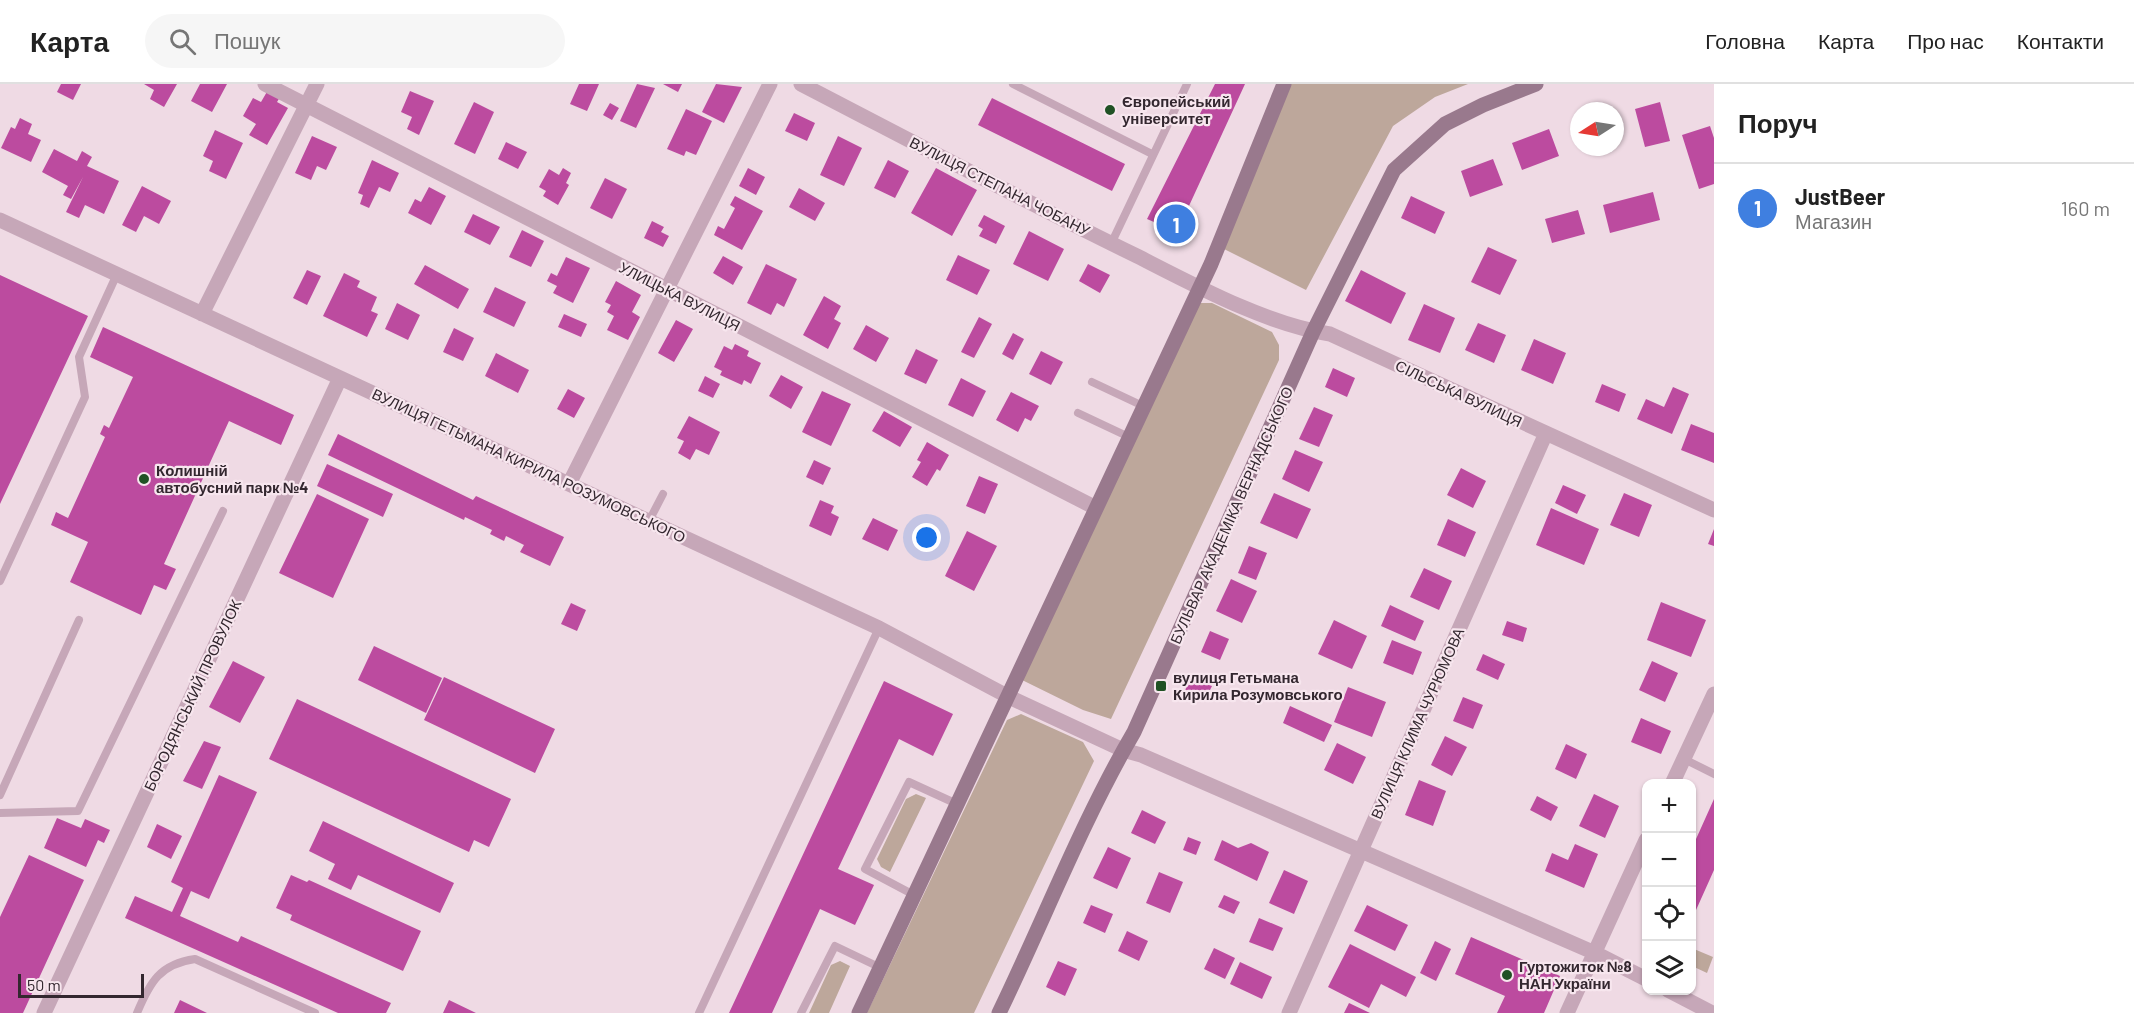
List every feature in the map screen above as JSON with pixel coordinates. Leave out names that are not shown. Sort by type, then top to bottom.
[{"type":"main road","points":[[859,1013],[1009,697],[1199,286],[1284,84]]},
{"type":"main road","name":"БУЛЬВАР АКАДЕМІКА ВЕРНАДСЬКОГО","points":[[999,1013],[1123,750],[1134,732],[1313,332],[1394,170],[1445,124],[1483,105],[1536,84]]},
{"type":"street","name":"УЛИЦЬКА ВУЛИЦЯ","points":[[265,84],[1096,508]]},
{"type":"street","points":[[202,314],[317,84]]},
{"type":"street","points":[[569,484],[770,84]]},
{"type":"street","name":"ВУЛИЦЯ СТЕПАНА ЧОБАНУ","points":[[801,84],[1111,244],[1199,286]]},
{"type":"street","name":"ВУЛИЦЯ ГЕТЬМАНА КИРИЛА РОЗУМОВСЬКОГО","points":[[0,220],[879,628],[1009,697],[1123,750],[1141,755],[1595,953],[1642,976]]},
{"type":"street","name":"СІЛЬСЬКА ВУЛИЦЯ","points":[[1199,286],[1267,316],[1313,332],[1330,334],[1714,510]]},
{"type":"street","name":"БОРОДЯНСЬКИЙ ПРОВУЛОК","points":[[44,1013],[340,378]]},
{"type":"street","name":"ВУЛИЦЯ КЛИМА ЧУРЮМОВА","points":[[1289,1013],[1546,433]]},
{"type":"street","points":[[1674,779],[1714,694]]},
{"type":"street","points":[[1567,1013],[1642,851]]},
{"type":"street","points":[[1678,995],[1712,1013]]},
{"type":"lane","points":[[1013,84],[1152,154]]},
{"type":"lane","points":[[1111,244],[1187,84]]},
{"type":"lane","points":[[0,581],[85,397],[80,357],[117,274]]},
{"type":"lane","points":[[1092,382],[1143,406]]},
{"type":"lane","points":[[1078,413],[1128,437]]},
{"type":"lane","points":[[649,520],[663,494]]},
{"type":"lane","points":[[0,813],[78,811],[223,511]]},
{"type":"lane","points":[[0,795],[79,620]]},
{"type":"lane","points":[[699,1013],[879,628]]},
{"type":"lane","points":[[1684,759],[1714,774]]},
{"type":"lane","points":[[914,895],[865,869],[909,782],[957,804]]},
{"type":"lane","points":[[801,1013],[835,946],[881,968]]},
{"type":"lane","points":[[137,1013],[158,975],[175,962],[195,959],[315,1013]]},
{"type":"shaded area","points":[[1291,84],[1468,84],[1435,97],[1393,126],[1306,290],[1220,247]]},
{"type":"shaded area","points":[[1198,303],[1212,303],[1272,332],[1279,345],[1279,360],[1111,719],[1083,710],[1020,679]]},
{"type":"shaded area","points":[[1021,714],[1083,742],[1094,761],[974,1013],[867,1013],[1007,720]]},
{"type":"shaded area","points":[[916,794],[926,798],[890,872],[881,867],[877,859],[906,799]]},
{"type":"shaded area","points":[[1696,950],[1713,957],[1707,973],[1696,968]]},
{"type":"shaded area","points":[[840,961],[850,966],[829,1013],[809,1013],[831,965]]},
{"type":"building","points":[[61,84],[81,84],[73,100],[57,92]]},
{"type":"building","points":[[144,84],[177,84],[164,107],[150,99],[154,90]]},
{"type":"building","points":[[200,84],[227,84],[212,112],[191,101]]},
{"type":"building","points":[[579,84],[599,84],[587,111],[570,104]]},
{"type":"building","points":[[637,84],[655,88],[636,128],[620,121]]},
{"type":"building","points":[[663,84],[682,84],[678,92]]},
{"type":"building","points":[[716,84],[742,87],[724,123],[702,112]]},
{"type":"building","points":[[1215,84],[1245,84],[1177,232],[1147,219]]},
{"type":"building","points":[[268,90],[280,97],[277,102],[288,108],[267,145],[249,135],[256,124],[243,116],[253,98],[261,102]]},
{"type":"building","points":[[410,91],[434,101],[419,135],[407,129],[412,117],[401,112]]},
{"type":"building","points":[[992,98],[1125,164],[1112,191],[978,125]]},
{"type":"building","points":[[474,102],[494,112],[475,154],[454,144]]},
{"type":"building","points":[[1660,102],[1670,141],[1645,147],[1635,109]]},
{"type":"building","points":[[610,103],[619,108],[612,120],[603,115]]},
{"type":"building","points":[[686,109],[712,121],[696,155],[686,151],[684,156],[667,149]]},
{"type":"building","points":[[794,113],[815,123],[807,141],[785,131]]},
{"type":"building","points":[[20,118],[32,124],[28,134],[41,140],[31,162],[1,148],[11,127],[15,129]]},
{"type":"building","points":[[1710,126],[1714,138],[1714,184],[1699,189],[1682,135]]},
{"type":"building","points":[[1549,129],[1559,156],[1522,170],[1512,143]]},
{"type":"building","points":[[215,130],[243,143],[226,179],[209,171],[213,161],[203,156]]},
{"type":"building","points":[[312,136],[337,147],[326,170],[317,166],[311,180],[295,173]]},
{"type":"building","points":[[838,136],[862,148],[844,186],[820,175]]},
{"type":"building","points":[[506,142],[527,152],[518,169],[498,159]]},
{"type":"building","points":[[54,149],[77,161],[82,151],[92,157],[87,166],[119,181],[104,214],[85,205],[79,218],[66,212],[83,177],[71,199],[63,195],[68,186],[42,172]]},
{"type":"building","points":[[1493,159],[1503,185],[1470,197],[1461,171]]},
{"type":"building","points":[[372,160],[399,173],[390,192],[379,187],[369,208],[360,204],[363,195],[358,193]]},
{"type":"building","points":[[888,160],[909,171],[895,198],[874,188]]},
{"type":"building","points":[[563,168],[571,173],[566,183],[569,185],[558,205],[543,196],[546,191],[539,187],[549,169],[559,175]]},
{"type":"building","points":[[748,168],[765,177],[756,195],[739,186]]},
{"type":"building","points":[[936,168],[977,190],[952,236],[911,213]]},
{"type":"building","points":[[605,178],[627,189],[612,219],[590,208]]},
{"type":"building","points":[[142,186],[171,201],[159,224],[144,216],[136,232],[122,225]]},
{"type":"building","points":[[429,187],[446,196],[431,225],[408,213],[415,199],[421,202]]},
{"type":"building","points":[[799,188],[825,203],[815,221],[789,207]]},
{"type":"building","points":[[1653,192],[1660,220],[1610,233],[1603,205]]},
{"type":"building","points":[[735,196],[763,211],[742,250],[714,235],[718,226],[724,229],[735,208],[730,205]]},
{"type":"building","points":[[1411,196],[1445,212],[1435,234],[1401,218]]},
{"type":"building","points":[[1578,210],[1585,234],[1552,243],[1545,219]]},
{"type":"building","points":[[473,214],[500,227],[490,245],[464,232]]},
{"type":"building","points":[[984,215],[1005,226],[996,244],[979,236],[983,229],[978,226]]},
{"type":"building","points":[[652,221],[664,227],[661,232],[669,236],[663,247],[644,238]]},
{"type":"building","points":[[522,230],[544,241],[531,267],[509,257]]},
{"type":"building","points":[[1029,231],[1064,249],[1048,281],[1013,264]]},
{"type":"building","points":[[1488,247],[1517,260],[1500,295],[1471,282]]},
{"type":"building","points":[[958,255],[990,270],[977,295],[946,280]]},
{"type":"building","points":[[723,256],[743,267],[733,285],[713,273]]},
{"type":"building","points":[[566,257],[590,268],[573,303],[553,293],[557,286],[547,281],[551,273],[557,276]]},
{"type":"building","points":[[766,264],[797,279],[784,307],[777,303],[771,315],[747,303]]},
{"type":"building","points":[[1088,264],[1110,275],[1100,293],[1079,281]]},
{"type":"building","points":[[425,265],[469,289],[458,309],[414,284]]},
{"type":"building","points":[[307,270],[321,276],[307,305],[293,298]]},
{"type":"building","points":[[1361,270],[1406,293],[1391,324],[1345,301]]},
{"type":"building","points":[[344,273],[360,281],[357,287],[377,297],[371,311],[378,314],[367,337],[323,316]]},
{"type":"building","points":[[0,275],[88,316],[0,504]]},
{"type":"building","points":[[616,281],[641,295],[632,312],[640,317],[628,340],[607,330],[614,316],[607,312],[611,305],[605,302]]},
{"type":"building","points":[[495,287],[526,302],[514,327],[483,312]]},
{"type":"building","points":[[824,296],[841,306],[834,319],[841,323],[828,349],[803,335]]},
{"type":"building","points":[[397,303],[420,315],[408,340],[385,329]]},
{"type":"building","points":[[1424,304],[1455,318],[1440,353],[1408,340]]},
{"type":"building","points":[[564,314],[587,324],[581,337],[558,327]]},
{"type":"building","points":[[979,317],[992,324],[974,358],[961,352]]},
{"type":"building","points":[[676,320],[693,329],[674,362],[658,353]]},
{"type":"building","points":[[1478,323],[1506,335],[1494,363],[1465,350]]},
{"type":"building","points":[[866,325],[889,338],[876,362],[853,349]]},
{"type":"building","name":"Колишній автобусний парк №4","points":[[103,327],[294,415],[281,445],[229,421],[164,564],[176,569],[166,590],[154,585],[141,615],[70,582],[88,542],[51,525],[56,512],[68,518],[105,437],[100,434],[104,425],[109,428],[133,377],[90,357]]},
{"type":"building","points":[[454,328],[474,338],[463,361],[443,352]]},
{"type":"building","points":[[1013,333],[1024,339],[1013,360],[1002,354]]},
{"type":"building","points":[[1534,339],[1566,353],[1553,384],[1521,370]]},
{"type":"building","points":[[735,344],[749,351],[747,356],[761,363],[751,384],[744,380],[742,385],[720,375],[722,371],[714,367],[724,346],[732,350]]},
{"type":"building","points":[[916,349],[938,360],[926,384],[904,374]]},
{"type":"building","points":[[1041,351],[1063,362],[1051,385],[1029,374]]},
{"type":"building","points":[[496,353],[529,370],[518,393],[485,376]]},
{"type":"building","points":[[1333,368],[1355,378],[1347,397],[1325,387]]},
{"type":"building","points":[[781,375],[803,387],[791,409],[769,396]]},
{"type":"building","points":[[705,376],[720,384],[713,398],[698,391]]},
{"type":"building","points":[[961,378],[986,391],[973,417],[948,405]]},
{"type":"building","points":[[1602,384],[1626,394],[1619,412],[1595,402]]},
{"type":"building","points":[[1673,387],[1689,394],[1672,434],[1637,419],[1646,399],[1664,407]]},
{"type":"building","points":[[568,389],[585,398],[574,418],[557,409]]},
{"type":"building","points":[[822,391],[851,404],[831,446],[802,432]]},
{"type":"building","points":[[1011,392],[1039,406],[1031,421],[1025,418],[1018,432],[996,420]]},
{"type":"building","points":[[1314,407],[1333,415],[1319,447],[1299,439]]},
{"type":"building","points":[[884,411],[912,427],[900,447],[872,431]]},
{"type":"building","points":[[689,416],[720,432],[709,455],[696,449],[690,460],[678,453],[684,441],[677,438]]},
{"type":"building","points":[[1691,424],[1714,433],[1714,463],[1681,450]]},
{"type":"building","points":[[338,434],[473,500],[476,496],[564,537],[550,566],[520,552],[524,545],[506,536],[504,541],[490,534],[492,530],[465,517],[464,520],[328,455]]},
{"type":"building","points":[[927,442],[949,455],[940,471],[937,469],[927,486],[912,477],[921,462],[917,460]]},
{"type":"building","points":[[1295,450],[1323,462],[1309,492],[1282,479]]},
{"type":"building","points":[[814,460],[831,468],[823,485],[806,477]]},
{"type":"building","points":[[327,464],[393,494],[383,517],[317,486]]},
{"type":"building","points":[[1461,468],[1486,481],[1473,508],[1447,495]]},
{"type":"building","points":[[979,476],[998,484],[985,514],[966,506]]},
{"type":"building","points":[[1563,485],[1586,495],[1577,514],[1555,503]]},
{"type":"building","points":[[1274,493],[1311,509],[1297,539],[1260,523]]},
{"type":"building","points":[[1624,493],[1652,505],[1639,537],[1610,525]]},
{"type":"building","points":[[317,494],[369,519],[333,598],[279,573]]},
{"type":"building","points":[[820,500],[834,506],[831,513],[839,517],[831,536],[809,526]]},
{"type":"building","points":[[1551,508],[1599,529],[1584,565],[1536,545]]},
{"type":"building","points":[[873,518],[898,530],[888,551],[862,539]]},
{"type":"building","points":[[1448,519],[1476,532],[1465,557],[1437,545]]},
{"type":"building","points":[[1714,529],[1714,546],[1708,544]]},
{"type":"building","points":[[967,531],[997,546],[974,591],[945,576]]},
{"type":"building","points":[[1249,546],[1267,553],[1256,580],[1238,573]]},
{"type":"building","points":[[1424,568],[1452,581],[1439,610],[1410,597]]},
{"type":"building","points":[[1231,579],[1257,591],[1242,623],[1216,611]]},
{"type":"building","points":[[1661,602],[1706,620],[1691,657],[1647,640]]},
{"type":"building","points":[[571,603],[586,610],[577,631],[561,624]]},
{"type":"building","points":[[1390,605],[1424,621],[1415,641],[1381,626]]},
{"type":"building","points":[[1334,620],[1367,636],[1352,669],[1318,654]]},
{"type":"building","points":[[1507,621],[1527,628],[1523,642],[1502,635]]},
{"type":"building","points":[[1210,631],[1229,639],[1220,660],[1201,652]]},
{"type":"building","points":[[1392,640],[1422,652],[1413,675],[1383,663]]},
{"type":"building","points":[[374,646],[442,678],[426,713],[358,680]]},
{"type":"building","points":[[1483,654],[1505,664],[1498,680],[1476,670]]},
{"type":"building","points":[[233,661],[265,677],[240,723],[209,707]]},
{"type":"building","points":[[1652,661],[1678,673],[1665,702],[1639,690]]},
{"type":"building","points":[[1191,676],[1212,686],[1204,702],[1184,693]]},
{"type":"building","points":[[444,677],[555,729],[535,773],[424,720]]},
{"type":"building","points":[[884,681],[953,714],[933,756],[899,739],[838,869],[874,885],[855,925],[820,909],[772,1013],[729,1013]]},
{"type":"building","points":[[1348,687],[1386,702],[1372,737],[1334,722]]},
{"type":"building","points":[[1463,697],[1483,705],[1473,729],[1453,721]]},
{"type":"building","points":[[297,699],[511,799],[489,847],[474,840],[469,852],[269,759]]},
{"type":"building","points":[[1290,706],[1332,725],[1324,742],[1283,723]]},
{"type":"building","points":[[1641,718],[1671,731],[1661,754],[1631,742]]},
{"type":"building","points":[[1445,736],[1467,747],[1452,776],[1431,765]]},
{"type":"building","points":[[204,741],[221,747],[202,789],[183,781]]},
{"type":"building","points":[[1337,743],[1366,757],[1353,784],[1324,770]]},
{"type":"building","points":[[1566,744],[1587,754],[1576,779],[1555,769]]},
{"type":"building","points":[[219,775],[257,792],[209,899],[191,891],[180,916],[238,942],[241,936],[391,1003],[386,1013],[338,1013],[125,918],[135,896],[172,912],[183,888],[171,882]]},
{"type":"building","points":[[1419,780],[1446,791],[1433,826],[1405,815]]},
{"type":"building","points":[[1594,794],[1619,806],[1605,838],[1579,826]]},
{"type":"building","points":[[1537,796],[1558,807],[1551,821],[1530,810]]},
{"type":"building","points":[[1714,799],[1714,870],[1696,910],[1696,887],[1696,839]]},
{"type":"building","points":[[1142,810],[1166,822],[1155,844],[1131,833]]},
{"type":"building","points":[[57,818],[81,828],[85,819],[110,830],[104,843],[98,840],[86,867],[44,848]]},
{"type":"building","points":[[323,821],[454,883],[440,913],[358,875],[351,890],[328,879],[335,864],[309,851]]},
{"type":"building","points":[[157,824],[182,836],[171,859],[147,847]]},
{"type":"building","points":[[1188,837],[1201,842],[1196,855],[1183,850]]},
{"type":"building","points":[[1222,840],[1238,848],[1251,843],[1269,852],[1257,881],[1214,860]]},
{"type":"building","points":[[1575,844],[1598,854],[1584,888],[1545,871],[1552,853],[1568,860]]},
{"type":"building","points":[[1108,847],[1131,858],[1117,889],[1093,878]]},
{"type":"building","points":[[29,855],[84,880],[23,1013],[0,1013],[0,917]]},
{"type":"building","points":[[1284,870],[1308,881],[1294,914],[1269,903]]},
{"type":"building","points":[[1159,872],[1183,882],[1170,913],[1146,903]]},
{"type":"building","points":[[291,875],[307,882],[309,880],[421,931],[403,971],[290,920],[292,915],[276,908]]},
{"type":"building","points":[[1224,895],[1240,902],[1234,914],[1218,907]]},
{"type":"building","points":[[1091,905],[1113,914],[1105,933],[1083,923]]},
{"type":"building","points":[[1367,905],[1408,925],[1395,951],[1354,931]]},
{"type":"building","points":[[1259,918],[1283,928],[1273,951],[1249,942]]},
{"type":"building","points":[[1127,931],[1148,941],[1139,961],[1118,951]]},
{"type":"building","name":"Гуртожиток №8 НАН України","points":[[1471,937],[1560,976],[1544,1013],[1497,1013],[1505,996],[1455,974]]},
{"type":"building","points":[[1435,941],[1451,949],[1436,981],[1420,973]]},
{"type":"building","points":[[1350,944],[1416,977],[1406,997],[1381,984],[1369,1008],[1328,987]]},
{"type":"building","points":[[1214,948],[1235,958],[1225,979],[1204,969]]},
{"type":"building","points":[[1058,961],[1077,969],[1065,996],[1046,987]]},
{"type":"building","points":[[1240,962],[1272,977],[1262,999],[1230,984]]},
{"type":"building","points":[[180,1000],[207,1013],[174,1013]]},
{"type":"building","points":[[449,1000],[476,1013],[443,1013]]},
{"type":"building","points":[[1349,1003],[1370,1013],[1344,1013]]},
{"type":"place","name":"Європейський університет","points":[[1110,110]]},
{"type":"place","name":"JustBeer","points":[[1176,224]]},
{"type":"place","name":"Колишній автобусний парк №4","points":[[144,479]]},
{"type":"place","name":"вулиця Гетьмана Кирила Розумовського","points":[[1161,686]]},
{"type":"place","name":"Гуртожиток №8 НАН України","points":[[1507,975]]}]
